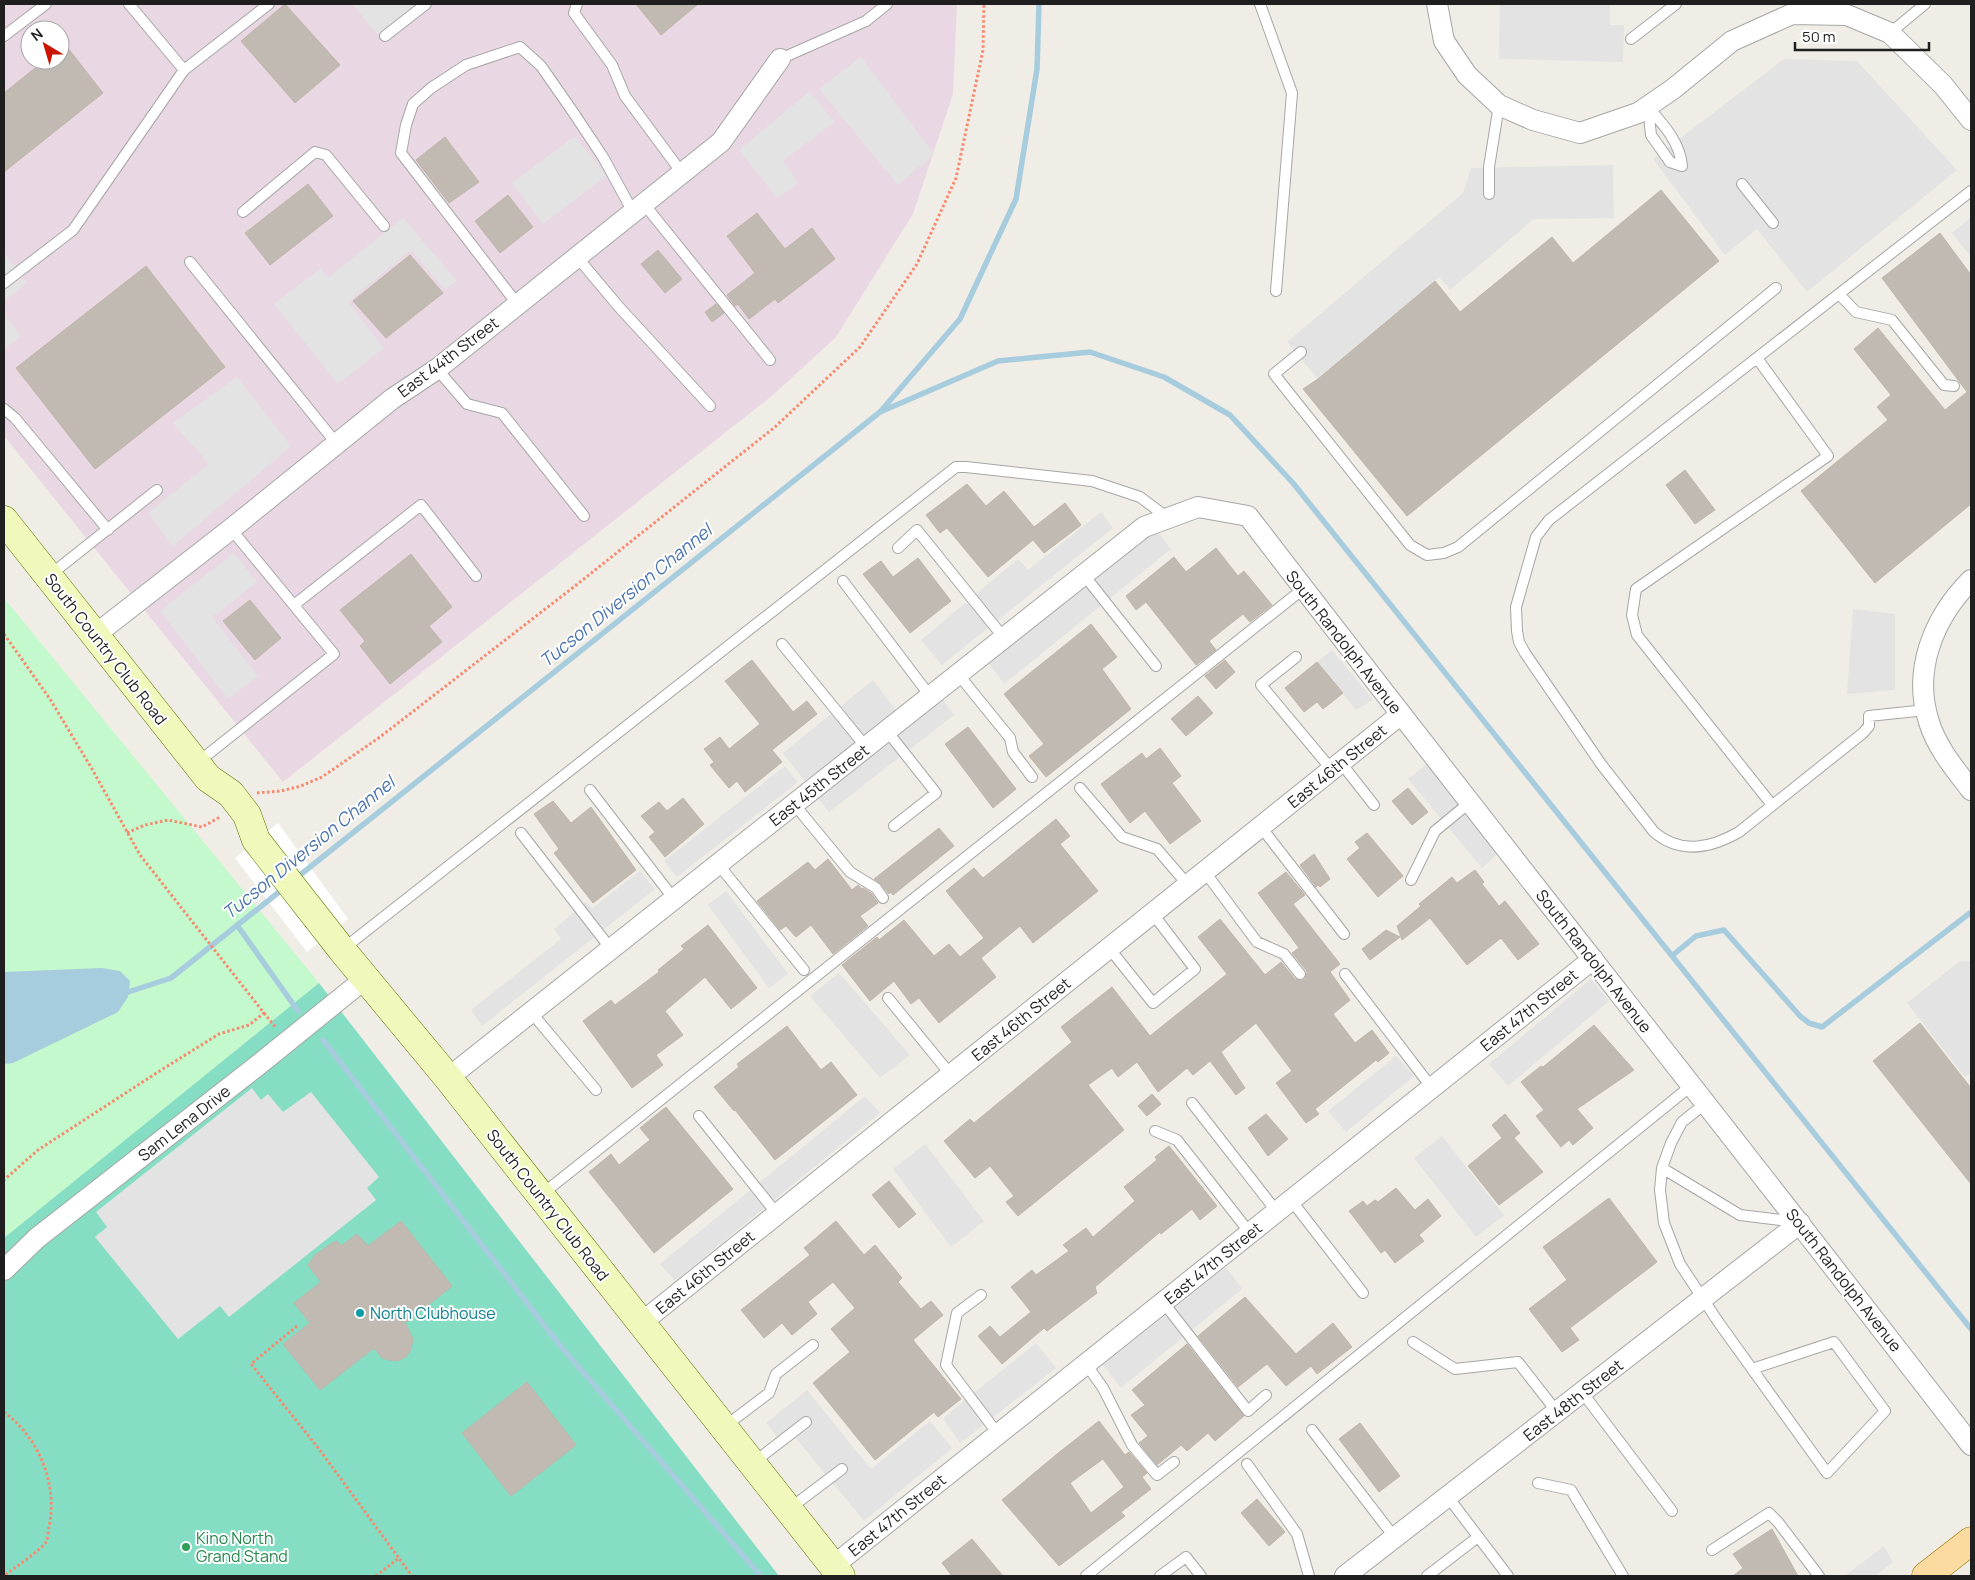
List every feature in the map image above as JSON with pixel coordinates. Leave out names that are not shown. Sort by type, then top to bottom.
[{"type":"main road","points":[[1926,1576],[1971,1541]]},
{"type":"street","points":[[1437,4],[1444,41],[1467,75],[1499,104],[1533,120],[1580,132],[1638,113],[1732,41],[1792,14],[1847,15],[1890,33],[1943,85],[1971,120]]},
{"type":"street","name":"East 44th Street","points":[[95,634],[231,529],[392,399],[438,369],[721,142],[780,59]]},
{"type":"street","name":"East 45th Street","points":[[448,1078],[1144,527],[1198,506]]},
{"type":"street","name":"South Randolph Avenue","points":[[1198,506],[1248,516],[1400,715],[1800,1223],[1971,1445]]},
{"type":"street","name":"South Country Club Road","points":[[4,520],[202,771],[211,799],[232,825],[255,838],[336,942],[448,1078],[837,1571]]},
{"type":"street","points":[[1971,580],[1959,592],[1935,629],[1925,664],[1923,684],[1929,723],[1942,750],[1971,790]]},
{"type":"street","name":"East 46th Street","points":[[641,1323],[1400,715]]},
{"type":"street","name":"East 47th Street","points":[[837,1571],[998,1434],[1592,959]]},
{"type":"street","name":"Sam Lena Drive","points":[[4,1270],[37,1238],[366,978]]},
{"type":"street","name":"East 48th Street","points":[[1345,1576],[1800,1223]]},
{"type":"lane","points":[[4,36],[46,4]]},
{"type":"lane","points":[[129,4],[184,70]]},
{"type":"lane","points":[[4,284],[73,230],[184,70],[269,4]]},
{"type":"lane","points":[[385,36],[426,4]]},
{"type":"lane","points":[[577,4],[574,13],[612,65],[625,96],[682,173]]},
{"type":"lane","points":[[780,59],[866,21],[887,4]]},
{"type":"lane","points":[[1260,4],[1292,93],[1276,291]]},
{"type":"lane","points":[[1631,39],[1676,4]]},
{"type":"lane","points":[[1890,33],[1924,4]]},
{"type":"lane","points":[[518,305],[401,153],[406,125],[413,104],[432,88],[466,65],[520,47],[541,66],[639,208],[770,360]]},
{"type":"lane","points":[[1490,194],[1489,167],[1499,104]]},
{"type":"lane","points":[[1648,107],[1663,124],[1681,152],[1682,166],[1670,162],[1651,135],[1648,107]]},
{"type":"lane","points":[[244,212],[316,152],[326,155],[384,226]]},
{"type":"lane","points":[[1742,184],[1773,223]]},
{"type":"lane","points":[[1926,710],[1870,716],[1869,726],[1863,733],[1739,832],[1720,843],[1703,847],[1687,846],[1662,839],[1654,832],[1601,764],[1519,642],[1516,607],[1536,537],[1549,520],[1971,191]]},
{"type":"lane","points":[[577,257],[619,307],[710,406]]},
{"type":"lane","points":[[190,262],[336,444]]},
{"type":"lane","points":[[1301,352],[1274,374],[1410,545],[1427,555],[1444,553],[1458,547],[1776,288]]},
{"type":"lane","points":[[1839,294],[1856,312],[1892,320],[1944,385],[1954,386]]},
{"type":"lane","points":[[1757,358],[1828,456],[1636,589],[1632,615],[1637,635],[1772,805]]},
{"type":"lane","points":[[438,369],[467,404],[502,413],[584,516]]},
{"type":"lane","points":[[4,409],[15,418],[108,530]]},
{"type":"lane","points":[[336,942],[956,467],[1092,481],[1140,497],[1168,518]]},
{"type":"lane","points":[[49,577],[157,490]]},
{"type":"lane","points":[[294,605],[421,505],[476,576]]},
{"type":"lane","points":[[202,771],[334,654],[231,529]]},
{"type":"lane","points":[[898,548],[917,530],[1004,638]]},
{"type":"lane","points":[[1084,575],[1156,666]]},
{"type":"lane","points":[[842,581],[930,696]]},
{"type":"lane","points":[[541,1196],[1303,589]]},
{"type":"lane","points":[[782,644],[866,747]]},
{"type":"lane","points":[[1296,656],[1261,685],[1374,804]]},
{"type":"lane","points":[[958,674],[1010,738],[1013,752],[1032,777]]},
{"type":"lane","points":[[887,731],[936,793],[894,826]]},
{"type":"lane","points":[[1080,788],[1122,837],[1157,849],[1188,885]]},
{"type":"lane","points":[[590,790],[674,899]]},
{"type":"lane","points":[[1411,880],[1435,831],[1469,803]]},
{"type":"lane","points":[[794,804],[850,872],[876,888],[883,898]]},
{"type":"lane","points":[[1261,827],[1344,934]]},
{"type":"lane","points":[[521,833],[611,949]]},
{"type":"lane","points":[[718,864],[804,970]]},
{"type":"lane","points":[[1205,872],[1257,942],[1284,954],[1300,974]]},
{"type":"lane","points":[[1109,948],[1153,1003],[1195,969],[1153,914]]},
{"type":"lane","points":[[1345,974],[1432,1088]]},
{"type":"lane","points":[[888,998],[951,1075]]},
{"type":"lane","points":[[531,1012],[596,1090]]},
{"type":"lane","points":[[1086,1576],[1692,1085]]},
{"type":"lane","points":[[1192,1103],[1363,1292]]},
{"type":"lane","points":[[1706,1103],[1682,1122],[1671,1143],[1662,1168],[1660,1190],[1664,1223],[1680,1264],[1752,1369],[1827,1473],[1885,1411],[1834,1342],[1752,1369]]},
{"type":"lane","points":[[698,1116],[777,1214]]},
{"type":"lane","points":[[1154,1131],[1177,1140],[1250,1233]]},
{"type":"lane","points":[[1662,1168],[1740,1215],[1800,1223]]},
{"type":"lane","points":[[981,1296],[957,1314],[946,1365],[998,1434]]},
{"type":"lane","points":[[1163,1302],[1248,1410],[1266,1395]]},
{"type":"lane","points":[[1413,1342],[1455,1369],[1518,1362],[1557,1412]]},
{"type":"lane","points":[[723,1428],[768,1393],[776,1374],[813,1345]]},
{"type":"lane","points":[[1086,1364],[1103,1388],[1132,1445],[1157,1475],[1174,1462]]},
{"type":"lane","points":[[1582,1392],[1672,1512]]},
{"type":"lane","points":[[752,1464],[806,1422]]},
{"type":"lane","points":[[1312,1430],[1394,1538]]},
{"type":"lane","points":[[1247,1464],[1297,1534],[1309,1576]]},
{"type":"lane","points":[[788,1509],[842,1469]]},
{"type":"lane","points":[[1538,1483],[1571,1490],[1624,1576]]},
{"type":"lane","points":[[1448,1497],[1508,1576]]},
{"type":"lane","points":[[1712,1550],[1769,1514],[1778,1522],[1816,1575]]},
{"type":"lane","points":[[1427,1576],[1478,1537]]},
{"type":"lane","points":[[1160,1576],[1186,1557],[1201,1576]]},
{"type":"path","points":[[252,794],[281,791],[302,786],[322,777],[373,742],[576,586],[775,427],[860,347],[917,264],[956,178],[982,50],[984,4]]},
{"type":"path","points":[[4,634],[50,699],[140,855],[264,1013],[249,1025],[219,1034],[158,1072],[38,1150],[4,1180]]},
{"type":"path","points":[[126,833],[158,821],[178,821],[202,827],[214,821]]},
{"type":"path","points":[[297,1326],[252,1364],[319,1450],[412,1576]]},
{"type":"path","points":[[4,1412],[38,1450],[50,1480],[52,1512],[45,1542],[4,1576]]},
{"type":"path","points":[[376,1576],[399,1558]]},
{"type":"shaded area","points":[[4,4],[957,4],[953,94],[913,214],[836,337],[773,395],[283,782],[4,436]]},
{"type":"shaded area","points":[[352,4],[418,4],[378,35]]},
{"type":"shaded area","points":[[1500,4],[1610,4],[1610,25],[1624,25],[1623,62],[1499,59]]},
{"type":"shaded area","points":[[861,57],[934,154],[898,185],[819,89]]},
{"type":"shaded area","points":[[1784,59],[1857,61],[1957,170],[1807,292],[1757,229],[1725,255],[1653,159]]},
{"type":"shaded area","points":[[810,91],[834,122],[783,161],[798,183],[777,198],[739,150]]},
{"type":"shaded area","points":[[575,136],[606,176],[543,224],[512,183]]},
{"type":"shaded area","points":[[1613,165],[1614,218],[1534,219],[1450,290],[1439,277],[1318,379],[1287,342],[1463,193],[1471,168]]},
{"type":"shaded area","points":[[1971,217],[1971,257],[1952,233]]},
{"type":"shaded area","points":[[403,218],[457,281],[445,289],[411,250],[348,302],[384,348],[338,384],[274,304],[321,268],[328,278]]},
{"type":"shaded area","points":[[4,253],[27,283],[4,301]]},
{"type":"shaded area","points":[[4,314],[21,336],[4,349]]},
{"type":"shaded area","points":[[237,377],[291,446],[173,546],[148,513],[209,464],[173,423]]},
{"type":"shaded area","points":[[1101,512],[1113,528],[942,665],[921,640],[1018,559],[1028,570]]},
{"type":"shaded area","points":[[1153,526],[1171,549],[1004,684],[986,659]]},
{"type":"shaded area","points":[[234,553],[257,582],[212,617],[258,676],[228,699],[160,611]]},
{"type":"shaded area","points":[[1853,609],[1895,614],[1895,690],[1847,694]]},
{"type":"shaded area","points":[[1332,650],[1373,700],[1356,710],[1317,662]]},
{"type":"shaded area","points":[[873,680],[904,721],[939,694],[954,715],[829,812],[783,753]]},
{"type":"shaded area","points":[[1430,762],[1500,852],[1482,868],[1408,779]]},
{"type":"shaded area","points":[[785,766],[798,782],[677,877],[664,861]]},
{"type":"shaded area","points":[[640,871],[655,889],[482,1026],[471,1010],[561,939],[554,929],[586,902],[592,908]]},
{"type":"shaded area","points":[[726,891],[788,974],[769,988],[708,905]]},
{"type":"shaded area","points":[[1960,961],[1971,961],[1971,1072],[1965,1077],[1907,1003]]},
{"type":"shaded area","points":[[839,973],[910,1055],[880,1078],[810,996]]},
{"type":"shaded area","points":[[1591,979],[1609,1001],[1508,1086],[1489,1064]]},
{"type":"shaded area","points":[[1396,1056],[1414,1076],[1346,1132],[1328,1111]]},
{"type":"shaded area","points":[[252,1088],[261,1100],[268,1094],[283,1112],[311,1092],[379,1177],[367,1188],[376,1200],[229,1317],[220,1306],[178,1339],[95,1237],[107,1227],[96,1212]]},
{"type":"shaded area","points":[[865,1096],[880,1113],[675,1281],[660,1264]]},
{"type":"shaded area","points":[[1442,1136],[1504,1215],[1476,1237],[1414,1158]]},
{"type":"shaded area","points":[[925,1144],[984,1221],[951,1247],[893,1169]]},
{"type":"shaded area","points":[[1226,1267],[1242,1289],[1121,1388],[1103,1365]]},
{"type":"shaded area","points":[[1036,1343],[1056,1368],[960,1443],[943,1418]]},
{"type":"shaded area","points":[[807,1390],[871,1469],[930,1421],[952,1448],[864,1521],[790,1431],[779,1439],[766,1423]]},
{"type":"shaded area","points":[[1884,1546],[1893,1562],[1875,1576],[1845,1576]]},
{"type":"green space","points":[[4,598],[319,983],[4,1238]]},
{"type":"green space","points":[[319,983],[779,1576],[4,1576],[4,1238]]},
{"type":"water","points":[[102,968],[120,971],[130,981],[128,997],[118,1012],[13,1063],[4,1064],[4,972]]},
{"type":"pier","points":[[278,823],[348,919],[307,952],[235,858]]},
{"type":"building","points":[[285,4],[340,65],[295,103],[241,41]]},
{"type":"building","points":[[636,4],[698,4],[661,35]]},
{"type":"building","points":[[70,51],[103,93],[4,172],[4,93],[33,70],[70,70]]},
{"type":"building","points":[[445,137],[479,182],[449,203],[416,160]]},
{"type":"building","points":[[308,184],[333,216],[270,265],[245,233]]},
{"type":"building","points":[[1661,190],[1719,261],[1407,516],[1303,389],[1318,379],[1435,281],[1460,312],[1552,237],[1573,263]]},
{"type":"building","points":[[508,195],[533,227],[500,253],[475,221]]},
{"type":"building","points":[[757,213],[785,249],[812,228],[835,259],[778,303],[775,299],[749,319],[738,304],[735,306],[727,295],[755,273],[727,236]]},
{"type":"building","points":[[1940,233],[1971,275],[1971,504],[1875,583],[1801,491],[1888,420],[1877,407],[1891,395],[1854,349],[1878,328],[1945,410],[1967,392],[1882,278]]},
{"type":"building","points":[[658,250],[682,279],[665,293],[641,264]]},
{"type":"building","points":[[410,255],[443,293],[386,338],[353,301]]},
{"type":"building","points":[[146,266],[225,367],[95,469],[16,368]]},
{"type":"building","points":[[716,304],[724,313],[712,322],[705,312]]},
{"type":"building","points":[[1685,470],[1715,510],[1695,524],[1666,485]]},
{"type":"building","points":[[967,484],[986,506],[1004,491],[1034,527],[1065,503],[1081,525],[1044,553],[1033,540],[988,577],[947,528],[940,533],[926,515]]},
{"type":"building","points":[[1216,548],[1238,576],[1244,571],[1272,605],[1250,622],[1243,614],[1209,641],[1216,650],[1196,665],[1146,602],[1136,610],[1126,596],[1174,557],[1186,572]]},
{"type":"building","points":[[411,554],[452,607],[429,626],[442,642],[390,684],[360,646],[365,641],[340,610]]},
{"type":"building","points":[[918,558],[951,601],[910,633],[863,574],[881,561],[893,577]]},
{"type":"building","points":[[250,600],[281,638],[255,660],[223,621]]},
{"type":"building","points":[[1091,624],[1117,657],[1102,669],[1131,709],[1046,777],[1029,756],[1044,744],[1004,694]]},
{"type":"building","points":[[752,660],[793,712],[807,701],[817,714],[772,750],[782,762],[745,792],[737,781],[729,788],[710,765],[714,762],[704,749],[720,737],[729,749],[760,724],[725,681]]},
{"type":"building","points":[[1225,660],[1235,672],[1216,689],[1205,676]]},
{"type":"building","points":[[1317,662],[1343,693],[1323,709],[1317,702],[1304,712],[1285,688]]},
{"type":"building","points":[[1198,696],[1213,713],[1186,736],[1171,719]]},
{"type":"building","points":[[968,727],[1016,789],[993,808],[945,744]]},
{"type":"building","points":[[1160,748],[1181,776],[1172,783],[1201,821],[1170,844],[1145,811],[1130,823],[1101,784],[1142,753],[1146,759]]},
{"type":"building","points":[[1408,788],[1428,812],[1412,825],[1392,801]]},
{"type":"building","points":[[683,798],[704,824],[665,857],[649,837],[655,832],[641,816],[659,802],[667,811]]},
{"type":"building","points":[[553,801],[571,823],[591,807],[636,870],[593,903],[554,853],[559,849],[534,814]]},
{"type":"building","points":[[1056,819],[1070,836],[1060,844],[1098,891],[1033,943],[1020,926],[981,958],[996,977],[939,1023],[919,998],[911,1004],[894,981],[870,1001],[842,965],[877,937],[879,940],[904,920],[934,956],[949,944],[960,957],[984,938],[946,891],[974,868],[983,878]]},
{"type":"building","points":[[939,828],[954,846],[893,895],[891,892],[889,894],[874,879]]},
{"type":"building","points":[[1367,833],[1403,876],[1378,897],[1347,859],[1360,848],[1355,842]]},
{"type":"building","points":[[1314,854],[1330,879],[1320,887],[1318,885],[1316,887],[1300,865]]},
{"type":"building","points":[[828,859],[852,890],[858,885],[871,893],[878,903],[860,916],[868,926],[833,954],[811,925],[796,937],[786,926],[780,930],[757,901],[808,862],[815,870]]},
{"type":"building","points":[[1475,870],[1484,882],[1482,884],[1499,906],[1505,901],[1539,944],[1518,960],[1501,938],[1467,965],[1430,918],[1402,940],[1397,926],[1421,906],[1419,904],[1452,877],[1457,883]]},
{"type":"building","points":[[1286,872],[1305,895],[1293,904],[1340,964],[1330,972],[1350,1000],[1333,1014],[1355,1043],[1372,1030],[1389,1053],[1378,1062],[1376,1060],[1315,1109],[1319,1114],[1306,1123],[1276,1083],[1292,1071],[1256,1023],[1221,1052],[1245,1088],[1236,1095],[1210,1061],[1193,1075],[1187,1068],[1158,1092],[1137,1062],[1118,1077],[1112,1068],[1088,1085],[1124,1130],[1018,1216],[1006,1202],[1014,1196],[990,1166],[975,1178],[944,1141],[970,1119],[974,1123],[1072,1042],[1061,1027],[1112,987],[1150,1036],[1227,974],[1198,937],[1220,919],[1265,975],[1281,962],[1295,979],[1301,981],[1305,979],[1306,970],[1292,953],[1299,948],[1258,893]]},
{"type":"building","points":[[708,925],[757,988],[731,1009],[705,977],[665,1011],[683,1035],[656,1055],[663,1065],[632,1088],[583,1021],[611,1000],[615,1005],[659,972],[658,970],[684,949],[681,946]]},
{"type":"building","points":[[1386,930],[1400,937],[1370,960],[1362,949]]},
{"type":"building","points":[[1920,1023],[1971,1088],[1971,1184],[1873,1061]]},
{"type":"building","points":[[1594,1025],[1634,1070],[1577,1109],[1593,1128],[1573,1145],[1569,1140],[1561,1147],[1536,1116],[1544,1110],[1521,1082],[1541,1066],[1543,1067]]},
{"type":"building","points":[[787,1026],[821,1070],[831,1062],[857,1095],[775,1160],[714,1087],[739,1067],[737,1064]]},
{"type":"building","points":[[1152,1094],[1161,1104],[1147,1116],[1138,1106]]},
{"type":"building","points":[[666,1107],[733,1189],[654,1253],[589,1172],[611,1154],[619,1165],[650,1140],[640,1128]]},
{"type":"building","points":[[1266,1114],[1288,1139],[1268,1156],[1248,1128]]},
{"type":"building","points":[[1505,1114],[1520,1133],[1514,1138],[1543,1172],[1499,1205],[1468,1166],[1502,1138],[1492,1125]]},
{"type":"building","points":[[1169,1146],[1217,1206],[1200,1220],[1192,1209],[1161,1234],[1160,1232],[1095,1287],[1097,1293],[1047,1331],[1044,1328],[1002,1364],[978,1336],[990,1326],[1000,1337],[1031,1312],[1011,1287],[1032,1270],[1036,1275],[1069,1251],[1063,1245],[1086,1228],[1093,1237],[1135,1201],[1124,1187],[1157,1160],[1155,1157]]},
{"type":"building","points":[[889,1181],[916,1214],[899,1228],[872,1195]]},
{"type":"building","points":[[1396,1188],[1415,1210],[1428,1199],[1441,1216],[1419,1235],[1424,1241],[1395,1263],[1385,1250],[1381,1253],[1349,1211],[1363,1201],[1367,1206],[1375,1200],[1378,1202]]},
{"type":"building","points":[[1609,1198],[1657,1262],[1570,1328],[1579,1340],[1562,1352],[1529,1309],[1567,1280],[1543,1247]]},
{"type":"building","name":"North Clubhouse","points":[[401,1221],[452,1286],[405,1323],[413,1339],[411,1349],[406,1357],[397,1361],[382,1358],[374,1348],[320,1390],[283,1344],[310,1323],[294,1303],[321,1282],[308,1265],[315,1255],[332,1243],[337,1241],[341,1246],[357,1234],[368,1246]]},
{"type":"building","points":[[836,1221],[864,1255],[875,1245],[902,1278],[898,1282],[921,1309],[931,1301],[943,1315],[913,1340],[961,1399],[938,1417],[934,1412],[875,1460],[813,1383],[850,1352],[831,1329],[855,1308],[833,1282],[808,1302],[817,1314],[792,1335],[782,1323],[764,1338],[741,1310],[810,1255],[804,1248]]},
{"type":"building","points":[[1245,1297],[1296,1354],[1333,1323],[1352,1347],[1317,1374],[1311,1366],[1286,1386],[1267,1364],[1238,1387],[1198,1336]]},
{"type":"building","points":[[1187,1344],[1244,1416],[1215,1441],[1208,1433],[1187,1451],[1181,1445],[1157,1465],[1139,1443],[1148,1436],[1131,1415],[1145,1405],[1132,1390]]},
{"type":"building","points":[[527,1382],[576,1445],[511,1496],[462,1433]]},
{"type":"building","points":[[1099,1421],[1125,1455],[1129,1452],[1147,1473],[1142,1477],[1151,1489],[1121,1512],[1125,1516],[1059,1566],[1002,1500]],"holes":[[[1103,1459],[1124,1487],[1091,1513],[1070,1483]]]},
{"type":"building","points":[[1360,1423],[1400,1476],[1379,1492],[1339,1439]]},
{"type":"building","points":[[1257,1499],[1285,1532],[1269,1546],[1241,1513]]},
{"type":"building","points":[[1772,1529],[1798,1576],[1733,1576],[1743,1568],[1733,1554]]},
{"type":"building","points":[[972,1539],[1003,1576],[952,1576],[942,1563]]},
{"type":"waterway","name":"Tucson Diversion Channel","points":[[295,879],[880,412],[960,319],[1016,199],[1037,69],[1039,4]]},
{"type":"waterway","points":[[880,412],[998,361],[1090,352],[1164,377],[1230,415],[1293,483],[1971,1329]]},
{"type":"waterway","name":"Tucson Diversion Channel","points":[[122,994],[171,978],[284,888]]},
{"type":"waterway","points":[[1673,955],[1696,936],[1724,930],[1800,1016],[1809,1023],[1822,1027],[1970,913]]},
{"type":"waterway","points":[[237,925],[298,1011]]},
{"type":"waterway","points":[[323,1040],[562,1348],[761,1576]]},
{"type":"place","name":"North Clubhouse","points":[[360,1313]]},
{"type":"place","name":"Kino North Grand Stand","points":[[186,1547]]}]
